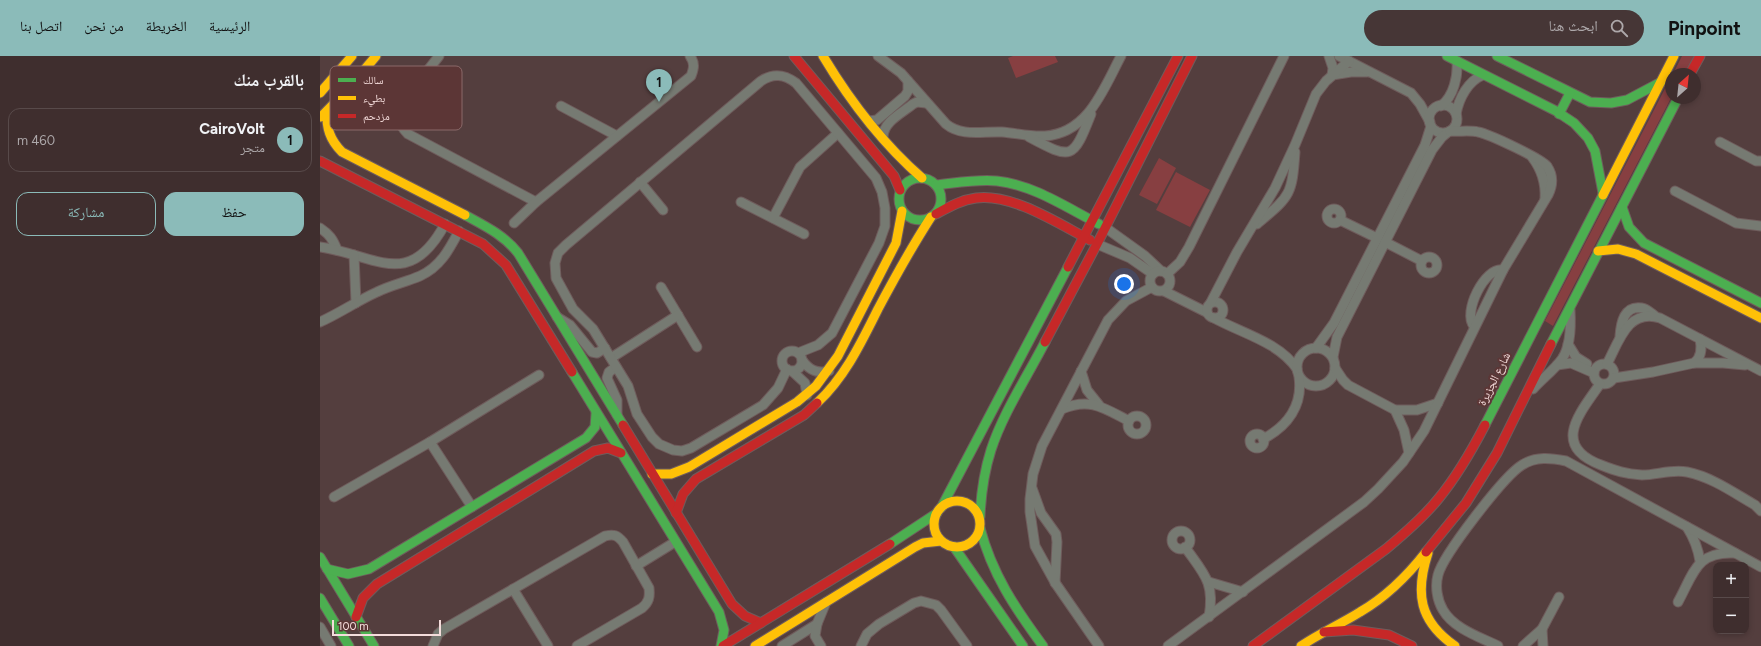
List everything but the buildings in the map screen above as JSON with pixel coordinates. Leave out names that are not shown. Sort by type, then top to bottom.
[{"type":"street","points":[[343,66],[352,56]]},
{"type":"street","points":[[367,66],[376,56]]},
{"type":"street","points":[[431,66],[439,56]]},
{"type":"street","points":[[514,223],[536,202],[690,76],[694,68],[693,60],[690,56]]},
{"type":"street","points":[[794,56],[894,176],[900,190]]},
{"type":"street","points":[[823,56],[842,88],[900,159],[922,178]]},
{"type":"street","points":[[878,56],[896,69],[946,124],[960,132],[1001,132],[1045,136],[1067,130],[1086,117],[1093,108]]},
{"type":"street","points":[[1026,135],[1056,152],[1070,151],[1078,145],[1093,108],[1121,56]]},
{"type":"street","points":[[1023,646],[954,547],[941,541],[936,535],[934,520],[958,478],[1178,56]]},
{"type":"street","points":[[1043,646],[1001,585],[988,557],[980,528],[984,471],[993,442],[1106,228],[1192,56]]},
{"type":"street","points":[[936,185],[998,181],[1028,189],[1106,228],[1145,256],[1160,273],[1170,281],[1168,288],[1164,290],[1158,291],[1152,287],[1150,281],[1160,273],[1180,262],[1189,247],[1284,56]]},
{"type":"street","points":[[1329,56],[1333,68],[1332,75]]},
{"type":"street","points":[[1339,56],[1405,89],[1416,98],[1427,104],[1447,106],[1452,109],[1470,130]]},
{"type":"street","points":[[1447,56],[1559,114],[1577,126],[1588,138],[1596,152],[1602,193]]},
{"type":"street","points":[[1497,56],[1590,102],[1607,104],[1623,102],[1638,96],[1661,82]]},
{"type":"street","name":"شارع الجزيرة","points":[[1253,646],[1386,549],[1422,517],[1454,480],[1483,429],[1602,193],[1674,56]]},
{"type":"street","points":[[1693,68],[1700,56]]},
{"type":"street","points":[[1206,312],[1208,304],[1211,302],[1282,174],[1316,94],[1332,75],[1349,61]]},
{"type":"street","points":[[1332,357],[1337,337],[1425,145],[1431,112],[1446,101],[1455,84],[1457,61]]},
{"type":"street","points":[[1332,75],[1351,72],[1370,72]]},
{"type":"street","points":[[1279,350],[1304,352],[1316,348],[1334,323],[1432,150],[1442,137],[1455,128],[1459,103],[1466,90],[1473,80],[1483,75]]},
{"type":"street","points":[[770,76],[786,77],[796,83],[876,178],[884,200],[884,226],[879,243],[835,329],[824,341],[800,357],[799,368],[790,370],[778,388],[763,406],[691,448],[678,451],[663,447],[652,437],[637,414],[630,390],[611,358],[590,326],[575,312],[556,278],[555,263],[558,253],[566,245],[761,81],[770,76]]},
{"type":"street","points":[[320,93],[330,81]]},
{"type":"street","points":[[869,121],[878,120],[905,96],[908,91],[908,81]]},
{"type":"street","points":[[1455,84],[1466,90]]},
{"type":"street","points":[[1559,114],[1570,93]]},
{"type":"street","points":[[1168,646],[1364,502],[1391,476],[1424,431],[1474,326],[1503,270],[1544,200],[1545,186],[1542,173],[1531,156],[1485,134],[1470,130],[1438,132],[1430,124],[1416,98]]},
{"type":"street","points":[[883,138],[883,133],[887,125],[912,104],[917,102],[926,103]]},
{"type":"street","points":[[1523,400],[1598,251],[1675,104]]},
{"type":"street","points":[[330,106],[323,114],[328,134],[334,144],[342,152],[490,228],[510,243],[525,264],[557,316],[732,604],[745,616],[761,623]]},
{"type":"street","points":[[561,106],[617,136]]},
{"type":"street","points":[[832,125],[843,115]]},
{"type":"street","points":[[404,130],[408,134],[536,202]]},
{"type":"street","points":[[773,218],[800,167],[838,133]]},
{"type":"street","points":[[1720,142],[1756,161],[1761,162]]},
{"type":"street","points":[[1251,229],[1277,207],[1289,193],[1293,176],[1295,145]]},
{"type":"street","points":[[320,161],[483,244],[506,265],[719,612],[724,630],[722,646]]},
{"type":"street","points":[[1282,174],[1293,176]]},
{"type":"street","points":[[652,474],[671,474],[689,467],[797,402],[807,394],[829,371],[838,356],[896,243],[902,211],[898,197],[900,190],[906,183],[913,179],[922,178],[929,180],[936,185],[941,196],[941,202],[934,216],[909,250],[851,362],[830,391],[804,415],[696,479],[683,494],[676,513]]},
{"type":"street","points":[[640,182],[663,210]]},
{"type":"street","points":[[1675,191],[1736,223],[1761,226]]},
{"type":"street","points":[[902,211],[908,217],[916,220],[924,220],[952,205],[969,199],[994,198],[1018,204],[1084,236],[1097,244],[1160,273]]},
{"type":"street","points":[[1269,199],[1277,207]]},
{"type":"street","points":[[741,202],[804,234]]},
{"type":"street","points":[[1622,207],[1629,227],[1638,238],[1652,248],[1761,303]]},
{"type":"street","points":[[1340,220],[1422,261]]},
{"type":"street","points":[[320,322],[384,289],[433,245],[445,224]]},
{"type":"street","points":[[320,228],[327,232],[334,240],[337,250]]},
{"type":"street","points":[[320,247],[354,255],[401,273],[428,271],[447,253],[459,231]]},
{"type":"street","points":[[433,245],[447,253]]},
{"type":"street","points":[[1646,259],[1652,248]]},
{"type":"street","points":[[1598,251],[1618,249],[1627,250],[1761,318]]},
{"type":"street","points":[[354,255],[356,303]]},
{"type":"street","points":[[1474,326],[1470,316],[1478,290],[1493,272],[1498,269],[1503,270]]},
{"type":"street","points":[[1214,318],[1221,316],[1223,308],[1222,281]]},
{"type":"street","points":[[661,286],[697,347]]},
{"type":"street","points":[[1099,646],[1056,584],[1039,556],[1031,526],[1031,485],[1036,462],[1102,331],[1116,310],[1126,302],[1152,287]]},
{"type":"street","points":[[1164,290],[1206,312],[1208,315],[1279,350],[1290,360],[1298,373],[1309,385],[1316,386]]},
{"type":"street","points":[[1211,302],[1215,301],[1223,308],[1235,328]]},
{"type":"street","points":[[1301,646],[1321,633],[1361,612],[1386,594],[1410,572],[1466,503],[1483,478],[1505,438],[1506,422],[1523,400],[1557,365],[1566,352],[1570,321],[1570,306]]},
{"type":"street","points":[[611,358],[678,315]]},
{"type":"street","points":[[1607,364],[1619,339],[1632,320],[1641,316],[1651,315],[1660,318],[1761,371]]},
{"type":"street","points":[[557,316],[570,325],[592,352],[597,353],[605,348]]},
{"type":"street","points":[[1694,363],[1698,360],[1701,353],[1702,346],[1700,339]]},
{"type":"street","points":[[1568,344],[1576,357],[1595,371]]},
{"type":"street","points":[[1316,348],[1328,352],[1332,357],[1338,374],[1348,385]]},
{"type":"street","points":[[807,394],[805,383],[782,362],[785,354],[792,351],[800,357],[806,366],[814,371],[829,371]]},
{"type":"street","points":[[1263,439],[1280,428],[1290,416],[1297,403],[1300,390],[1297,362],[1304,352]]},
{"type":"street","points":[[1614,378],[1614,369],[1607,364],[1601,364],[1595,371],[1595,379],[1600,384],[1608,384],[1614,378],[1653,372],[1694,363],[1723,362],[1752,366]]},
{"type":"street","points":[[1557,365],[1571,363],[1595,371]]},
{"type":"street","points":[[616,367],[609,372],[607,378],[617,400],[617,415]]},
{"type":"street","points":[[1328,382],[1332,378],[1335,368]]},
{"type":"street","points":[[1081,371],[1087,390],[1099,405]]},
{"type":"street","points":[[334,497],[430,442],[539,375]]},
{"type":"street","points":[[1297,403],[1316,386],[1328,382],[1348,385],[1395,410],[1417,410],[1438,404]]},
{"type":"street","points":[[1600,384],[1586,403],[1573,430],[1572,441],[1576,450],[1585,457],[1624,474],[1644,475],[1679,471],[1705,477],[1755,505],[1761,511]]},
{"type":"street","points":[[1080,403],[1087,390]]},
{"type":"street","points":[[1062,409],[1080,403],[1099,405],[1129,421]]},
{"type":"street","points":[[1395,410],[1404,430],[1409,453]]},
{"type":"street","points":[[327,569],[337,573],[348,574],[359,573],[369,569],[586,438],[595,427],[596,412]]},
{"type":"street","points":[[1491,412],[1506,422]]},
{"type":"street","points":[[1483,429],[1495,430],[1505,438]]},
{"type":"street","points":[[430,442],[472,507]]},
{"type":"street","points":[[356,617],[362,598],[377,584],[594,451],[608,448],[621,452]]},
{"type":"street","points":[[1498,646],[1460,627],[1451,620],[1443,610],[1438,600],[1436,588],[1437,576],[1441,565],[1458,540],[1512,473],[1523,464],[1537,459],[1552,458],[1566,461],[1761,567]]},
{"type":"street","points":[[1031,485],[1038,505],[1056,534],[1056,584]]},
{"type":"street","points":[[722,646],[909,533],[946,503],[959,501],[972,506],[980,517]]},
{"type":"street","points":[[1031,526],[1046,519]]},
{"type":"street","points":[[1686,526],[1698,549],[1700,561]]},
{"type":"street","points":[[954,547],[968,545],[978,535],[980,528]]},
{"type":"street","points":[[433,646],[438,634],[444,629],[605,536],[612,534],[618,536],[623,542],[649,588],[650,596],[648,603],[577,646]]},
{"type":"street","points":[[755,646],[915,547],[923,543],[941,541]]},
{"type":"street","points":[[636,566],[675,542]]},
{"type":"street","points":[[1186,547],[1209,582],[1211,600],[1209,616]]},
{"type":"street","points":[[1430,548],[1420,580],[1420,596],[1424,612],[1439,635],[1455,646]]},
{"type":"street","points":[[1678,602],[1700,561],[1711,555],[1723,552],[1736,553]]},
{"type":"street","points":[[1039,556],[1056,555]]},
{"type":"street","points":[[320,557],[374,646]]},
{"type":"street","points":[[1209,582],[1220,587],[1243,592]]},
{"type":"street","points":[[513,589],[548,646]]},
{"type":"street","points":[[1523,646],[1542,629],[1559,597]]},
{"type":"street","points":[[320,598],[349,646]]},
{"type":"street","points":[[821,646],[815,636],[816,624],[826,601]]},
{"type":"street","points":[[861,646],[867,634],[879,624],[914,603],[921,601],[936,605],[967,646]]},
{"type":"street","points":[[782,646],[816,624]]},
{"type":"street","points":[[320,627],[328,643]]},
{"type":"street","points":[[1542,629],[1543,646]]},
{"type":"street","points":[[1321,633],[1353,630],[1378,633],[1389,635],[1412,646]]},
{"type":"street","points":[[776,633],[815,636]]},
{"type":"street","points":[[1094,638],[1106,646]]},
{"type":"shaded area","points":[[1013,56],[1055,56],[1058,62],[1016,78],[1008,58]]},
{"type":"shaded area","points":[[1682,56],[1695,56],[1689,68],[1676,68]]},
{"type":"shaded area","points":[[1665,89],[1665,104],[1668,104],[1553,326],[1545,321]]},
{"type":"shaded area","points":[[1159,158],[1176,168],[1157,204],[1139,195]]},
{"type":"shaded area","points":[[1176,172],[1210,190],[1190,227],[1156,210]]},
{"type":"traffic: fast","points":[[1447,56],[1556,111],[1574,123],[1588,138],[1595,151],[1603,193]]},
{"type":"traffic: fast","points":[[1497,56],[1590,102],[1611,103],[1627,100],[1661,82]]},
{"type":"traffic: fast","points":[[1559,114],[1570,93]]},
{"type":"traffic: fast","points":[[1551,344],[1675,104]]},
{"type":"traffic: fast","points":[[916,178],[924,178],[932,181],[938,187],[941,199],[938,211],[932,217],[924,220],[916,220],[908,217],[902,211],[899,203],[899,195],[902,187],[908,181],[916,178]]},
{"type":"traffic: fast","points":[[936,185],[982,180],[1011,183],[1050,198],[1099,224]]},
{"type":"traffic: fast","points":[[1485,425],[1603,195]]},
{"type":"traffic: fast","points":[[1622,207],[1629,227],[1644,243],[1761,303]]},
{"type":"traffic: fast","points":[[465,215],[487,227],[507,241],[518,253],[623,425]]},
{"type":"traffic: fast","points":[[941,508],[1068,267]]},
{"type":"traffic: fast","points":[[980,517],[985,475],[996,436],[1045,342]]},
{"type":"traffic: fast","points":[[572,372],[719,612],[724,630],[721,646]]},
{"type":"traffic: fast","points":[[327,569],[348,574],[369,569],[586,438],[595,427],[596,413]]},
{"type":"traffic: fast","points":[[890,544],[937,513]]},
{"type":"traffic: fast","points":[[980,528],[985,545],[998,576],[1014,604],[1043,646]]},
{"type":"traffic: fast","points":[[954,547],[1023,646]]},
{"type":"traffic: fast","points":[[320,557],[374,646]]},
{"type":"traffic: fast","points":[[320,598],[349,646]]},
{"type":"traffic: slow","points":[[343,66],[352,56]]},
{"type":"traffic: slow","points":[[368,66],[376,56]]},
{"type":"traffic: slow","points":[[823,56],[844,89],[868,121],[894,151],[922,178]]},
{"type":"traffic: slow","points":[[1603,195],[1674,56]]},
{"type":"traffic: slow","points":[[320,93],[330,81]]},
{"type":"traffic: slow","points":[[321,117],[330,108]]},
{"type":"traffic: slow","points":[[327,111],[328,128],[334,143],[342,152],[465,215]]},
{"type":"traffic: slow","points":[[652,474],[671,474],[689,467],[797,402],[816,386],[838,356],[896,243],[902,211]]},
{"type":"traffic: slow","points":[[817,403],[836,382],[852,359],[897,274],[931,217]]},
{"type":"traffic: slow","points":[[1598,251],[1618,249],[1636,254],[1761,318]]},
{"type":"traffic: slow","points":[[962,501],[966,502],[976,511],[979,515],[980,524],[979,533],[970,543],[962,547],[952,547],[944,543],[935,533],[934,519],[938,511],[948,502],[962,501]]},
{"type":"traffic: slow","points":[[755,646],[915,547],[923,543],[941,541]]},
{"type":"traffic: slow","points":[[1301,646],[1379,600],[1412,569],[1426,552]]},
{"type":"traffic: slow","points":[[1428,553],[1422,581],[1421,593],[1423,605],[1427,616],[1434,627],[1455,646]]},
{"type":"traffic: jam","points":[[794,56],[894,176],[900,190]]},
{"type":"traffic: jam","points":[[1068,267],[1178,56]]},
{"type":"traffic: jam","points":[[1045,342],[1097,244],[1192,56]]},
{"type":"traffic: jam","points":[[1693,68],[1700,56]]},
{"type":"traffic: jam","points":[[320,161],[483,244],[506,265],[572,372]]},
{"type":"traffic: jam","points":[[936,214],[965,200],[976,198],[1005,200],[1050,218],[1090,240]]},
{"type":"traffic: jam","points":[[1426,552],[1466,503],[1497,453],[1551,344]]},
{"type":"traffic: jam","points":[[676,513],[683,494],[696,479],[804,415],[817,403]]},
{"type":"traffic: jam","points":[[623,425],[732,604],[745,616],[761,623]]},
{"type":"traffic: jam","points":[[1253,646],[1386,549],[1414,525],[1446,490],[1485,425]]},
{"type":"traffic: jam","points":[[356,617],[363,598],[377,584],[594,451],[608,448],[621,453]]},
{"type":"traffic: jam","points":[[723,646],[890,544]]},
{"type":"traffic: jam","points":[[1324,632],[1353,630],[1389,635],[1412,646]]},
{"type":"place","name":"CairoVolt","points":[[659,102]]}]
